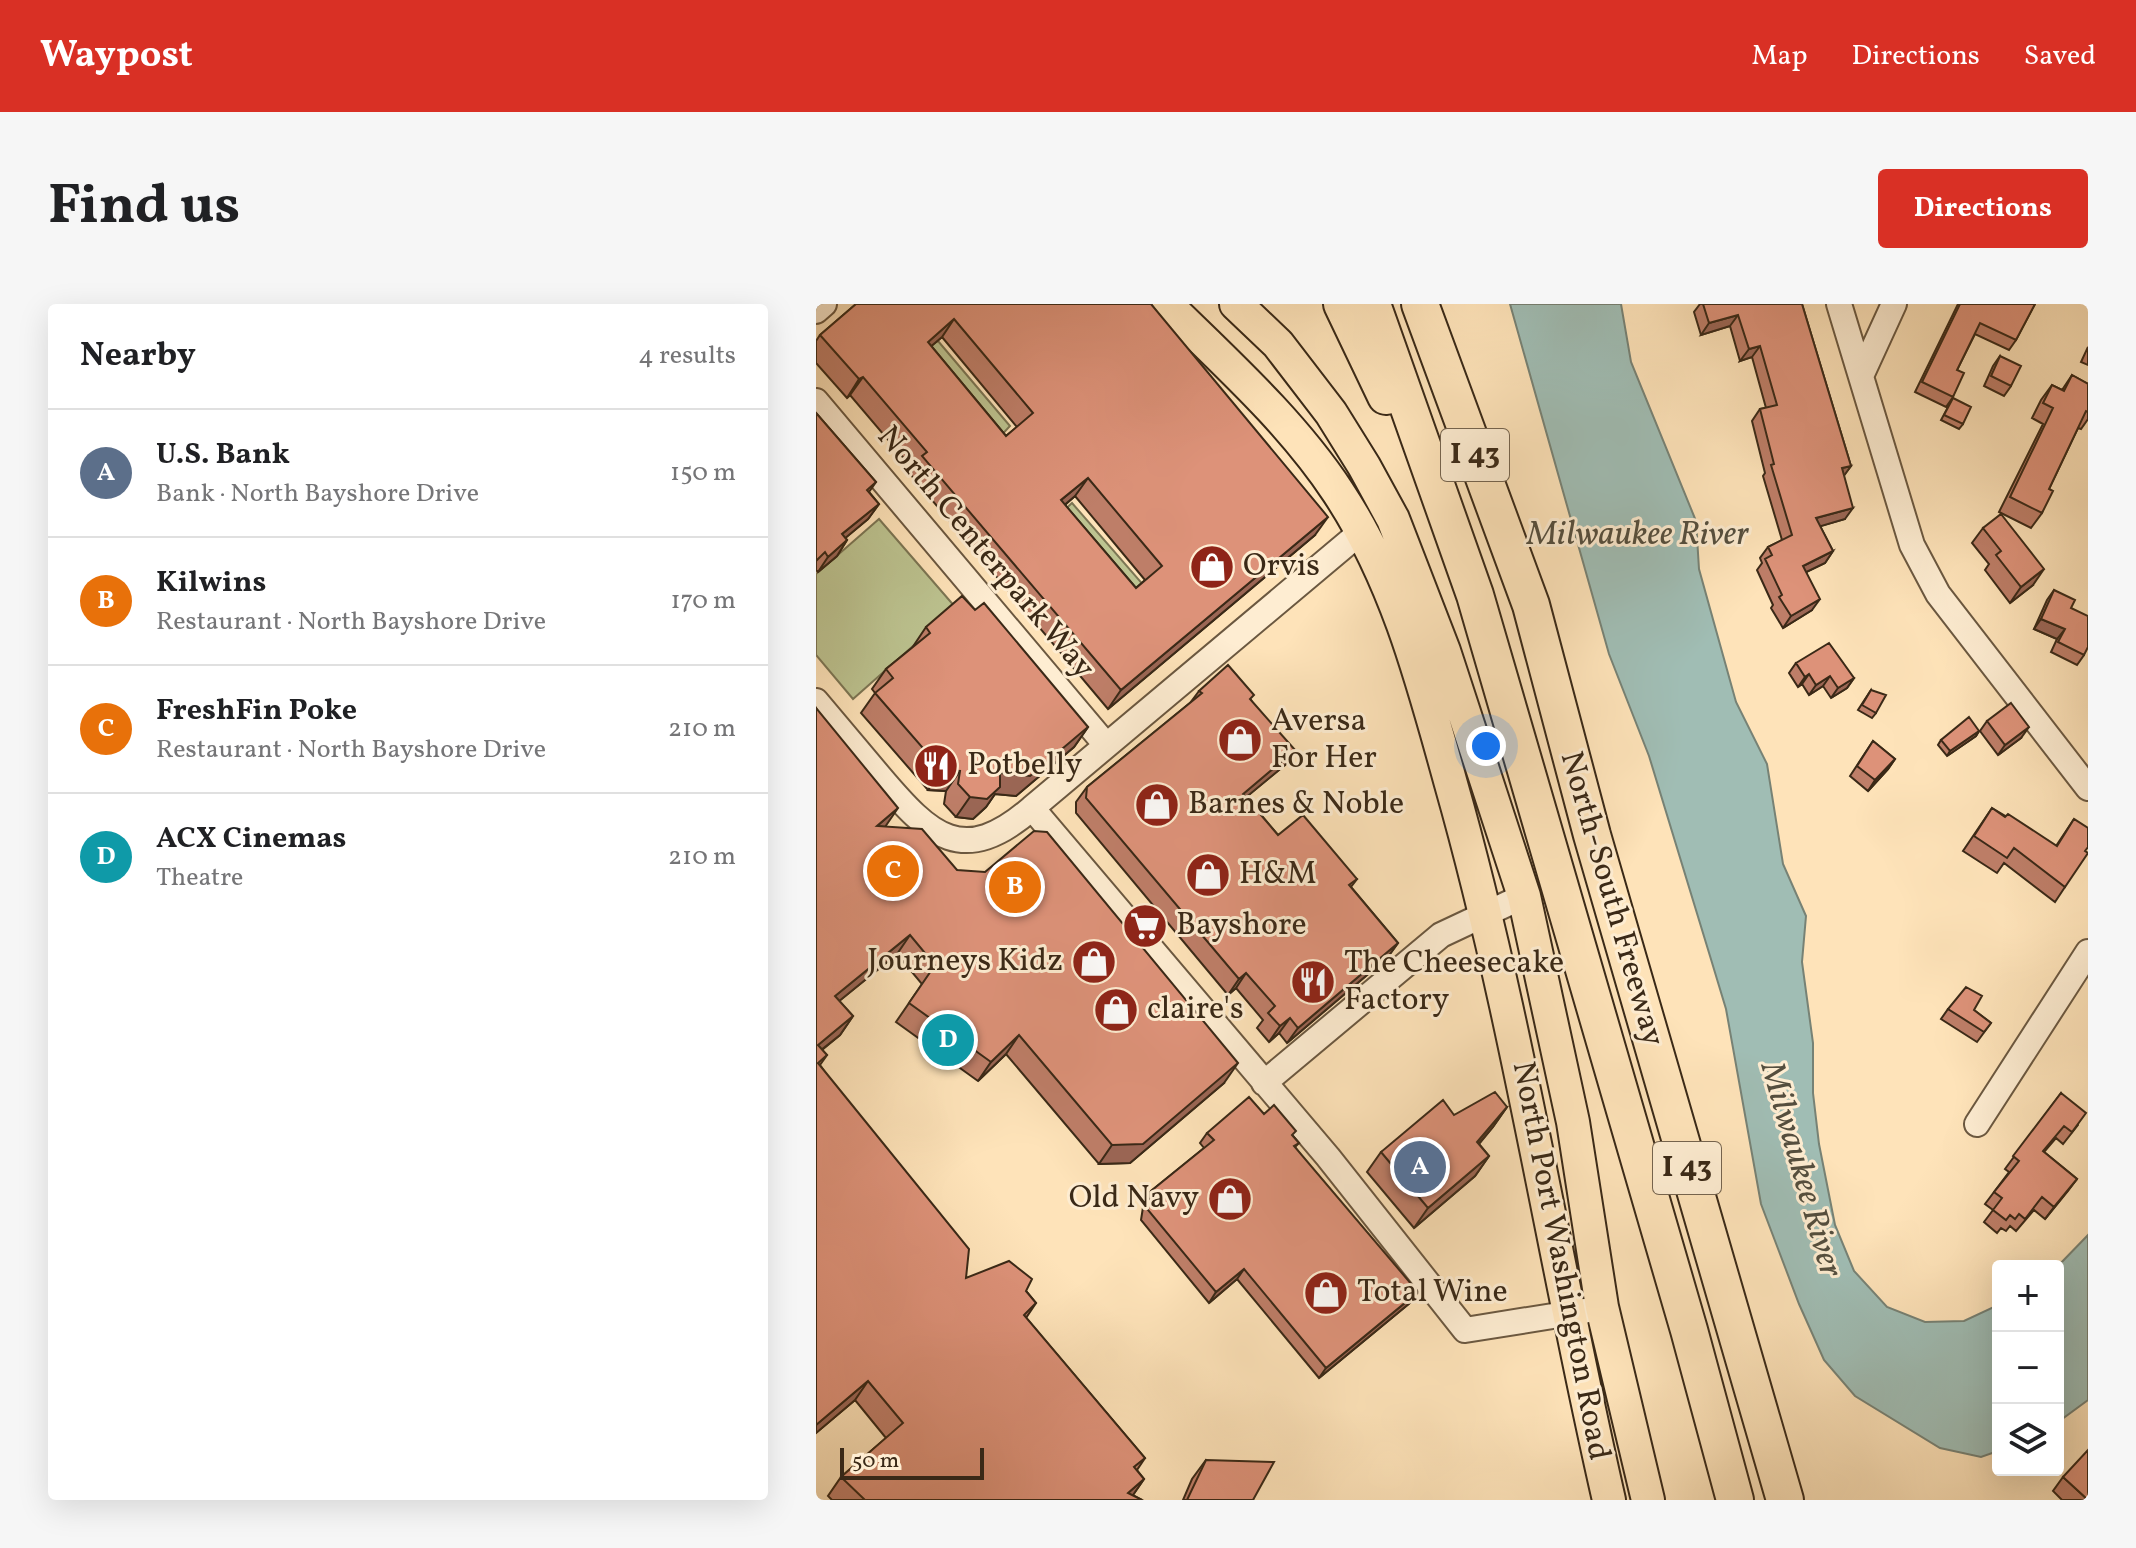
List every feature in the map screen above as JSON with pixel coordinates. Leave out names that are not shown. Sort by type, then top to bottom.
[{"type":"highway","points":[[1342,304],[1370,366],[1434,476]]},
{"type":"highway","name":"North-South Freeway","points":[[1372,304],[1480,610],[1685,1314],[1735,1500]]},
{"type":"highway","name":"North-South Freeway","points":[[1420,304],[1531,605],[1592,835],[1785,1500]]},
{"type":"highway","points":[[1441,304],[1531,605]]},
{"type":"main road","name":"North Port Washington Road","points":[[1166,304],[1293,432],[1338,491],[1362,531],[1397,606],[1417,665],[1488,913],[1524,1073],[1567,1315],[1609,1500]]},
{"type":"main road","name":"North Port Washington Road","points":[[1236,304],[1278,344],[1331,413],[1393,519],[1444,651],[1524,896],[1573,1122],[1602,1307],[1648,1500]]},
{"type":"street","points":[[816,311],[824,304]]},
{"type":"street","points":[[1839,304],[1912,545],[1938,594],[2088,788]]},
{"type":"street","points":[[1861,376],[1894,304]]},
{"type":"street","name":"North Centerpark Way","points":[[816,401],[1106,745]]},
{"type":"street","points":[[816,701],[914,816],[940,834],[962,840],[998,834],[1362,531]]},
{"type":"street","points":[[1032,808],[1328,1157],[1465,1330],[1602,1307]]},
{"type":"street","points":[[1264,1083],[1441,935],[1524,896]]},
{"type":"street","points":[[1977,1124],[2088,952]]},
{"type":"green space","points":[[938,341],[1010,426],[996,441],[903,355]]},
{"type":"green space","points":[[1072,503],[1146,588],[1132,599],[1059,515]]},
{"type":"green space","points":[[879,519],[956,608],[853,699],[816,655],[816,574]]},
{"type":"water","name":"Milwaukee River","points":[[1510,304],[1621,304],[1631,362],[1696,521],[1699,569],[1736,702],[1767,764],[1783,864],[1806,916],[1802,962],[1813,1043],[1813,1093],[1819,1144],[1835,1225],[1854,1271],[1887,1307],[1925,1322],[1964,1321],[1992,1308],[1992,1453],[1981,1457],[1940,1448],[1855,1396],[1824,1360],[1761,1204],[1726,1009],[1649,756],[1609,654]]},
{"type":"water","points":[[2088,1235],[2088,1400],[2064,1418],[2064,1260]]},
{"type":"building","points":[[856,304],[1151,304],[1328,517],[1121,690],[922,456],[927,452],[863,377],[859,379],[820,335]],"holes":[[[954,319],[1033,413],[1006,436],[928,342]],[[1088,478],[1162,566],[1136,588],[1061,500]]]},
{"type":"building","points":[[1703,304],[1802,304],[1851,466],[1842,468],[1853,508],[1816,518],[1833,551],[1803,566],[1820,599],[1791,616],[1779,597],[1782,595],[1765,559],[1772,555],[1768,547],[1792,535],[1771,465],[1774,464],[1760,409],[1777,405],[1760,346],[1749,349],[1738,315],[1709,323]]},
{"type":"building","points":[[1960,304],[2035,304],[2016,340],[1980,323],[1957,370],[1964,373],[1953,397],[1922,382]]},
{"type":"building","points":[[2000,356],[2021,366],[2011,386],[1991,376]]},
{"type":"building","points":[[2072,375],[2088,384],[2088,412],[2049,489],[2053,491],[2042,513],[2010,497],[2053,408],[2043,403],[2052,385],[2064,391]]},
{"type":"building","points":[[1953,398],[1971,407],[1963,424],[1944,415]]},
{"type":"building","points":[[816,413],[876,482],[867,490],[879,504],[842,534],[847,540],[828,557],[825,552],[816,561]]},
{"type":"building","points":[[2001,514],[2044,569],[2021,587],[1996,555],[2001,551],[1983,528]]},
{"type":"building","points":[[2054,590],[2075,600],[2071,608],[2088,616],[2088,647],[2084,655],[2058,642],[2065,629],[2041,619]]},
{"type":"building","points":[[962,596],[975,610],[984,603],[1088,727],[1030,776],[1000,773],[1000,787],[987,799],[970,797],[958,784],[960,771],[942,770],[875,693],[893,678],[886,669],[930,633],[926,627]]},
{"type":"building","points":[[1829,643],[1854,678],[1838,688],[1830,676],[1816,685],[1809,674],[1805,677],[1796,663]]},
{"type":"building","points":[[1228,665],[1254,695],[1250,699],[1295,750],[1243,794],[1278,835],[1303,815],[1357,879],[1349,885],[1398,943],[1298,1028],[1290,1018],[1280,1026],[1268,1013],[1275,1006],[1246,973],[1239,979],[1086,798],[1087,787],[1202,693],[1199,691]]},
{"type":"building","points":[[1871,690],[1886,695],[1876,713],[1862,705]]},
{"type":"building","points":[[2011,703],[2029,727],[2005,745],[1987,721]]},
{"type":"building","points":[[816,708],[898,808],[877,826],[922,829],[957,870],[985,872],[1034,831],[1047,832],[1238,1063],[1143,1144],[1112,1145],[1019,1035],[991,1062],[909,1003],[935,965],[910,935],[835,996],[853,1016],[818,1045],[827,1055],[818,1063],[969,1249],[966,1278],[1009,1261],[1032,1279],[1026,1291],[1036,1303],[1024,1315],[1145,1458],[1134,1467],[1144,1479],[1128,1493],[1142,1500],[865,1500],[841,1477],[903,1423],[868,1381],[816,1425]]},
{"type":"building","points":[[1969,717],[1979,731],[1950,751],[1941,740]]},
{"type":"building","points":[[1873,741],[1895,759],[1875,780],[1857,766]]},
{"type":"building","points":[[1992,808],[2005,817],[2008,814],[2057,846],[2074,819],[2088,828],[2088,847],[2085,851],[2088,853],[2065,887],[2014,848],[2007,858],[1974,836]]},
{"type":"building","points":[[1966,987],[1982,996],[1974,1010],[1991,1023],[1984,1032],[1948,1009]]},
{"type":"building","points":[[1495,1092],[1507,1107],[1477,1142],[1489,1156],[1428,1208],[1381,1152],[1443,1100],[1454,1115]]},
{"type":"building","points":[[2061,1093],[2086,1113],[2072,1132],[2064,1126],[2043,1151],[2077,1179],[2054,1207],[2042,1197],[2025,1219],[2019,1214],[2015,1219],[2010,1215],[2006,1220],[1993,1210],[2002,1198],[1994,1192],[2019,1161],[2013,1156]]},
{"type":"building","points":[[1249,1097],[1264,1114],[1274,1105],[1296,1131],[1292,1135],[1299,1143],[1294,1146],[1418,1292],[1326,1368],[1244,1269],[1216,1292],[1148,1210],[1151,1191],[1214,1140],[1207,1133]]},
{"type":"building","points":[[2088,1450],[2088,1500],[2084,1500],[2086,1498],[2064,1476]]},
{"type":"building","points":[[1206,1460],[1274,1462],[1253,1500],[1187,1500]]},
{"type":"place","name":"Orvis","points":[[1212,567]]},
{"type":"place","name":"Aversa For Her","points":[[1240,740]]},
{"type":"place","name":"Potbelly","points":[[936,766]]},
{"type":"place","name":"Barnes & Noble","points":[[1157,805]]},
{"type":"place","name":"FreshFin Poke","points":[[893,871]]},
{"type":"place","name":"H&M","points":[[1208,875]]},
{"type":"place","name":"Kilwins","points":[[1015,887]]},
{"type":"place","name":"Bayshore","points":[[1145,926]]},
{"type":"place","name":"Journeys Kidz","points":[[1094,962]]},
{"type":"place","name":"The Cheesecake Factory","points":[[1313,982]]},
{"type":"place","name":"claire's","points":[[1116,1010]]},
{"type":"place","name":"ACX Cinemas","points":[[948,1040]]},
{"type":"place","name":"U.S. Bank","points":[[1420,1167]]},
{"type":"place","name":"Old Navy","points":[[1230,1199]]},
{"type":"place","name":"Total Wine","points":[[1326,1293]]}]
